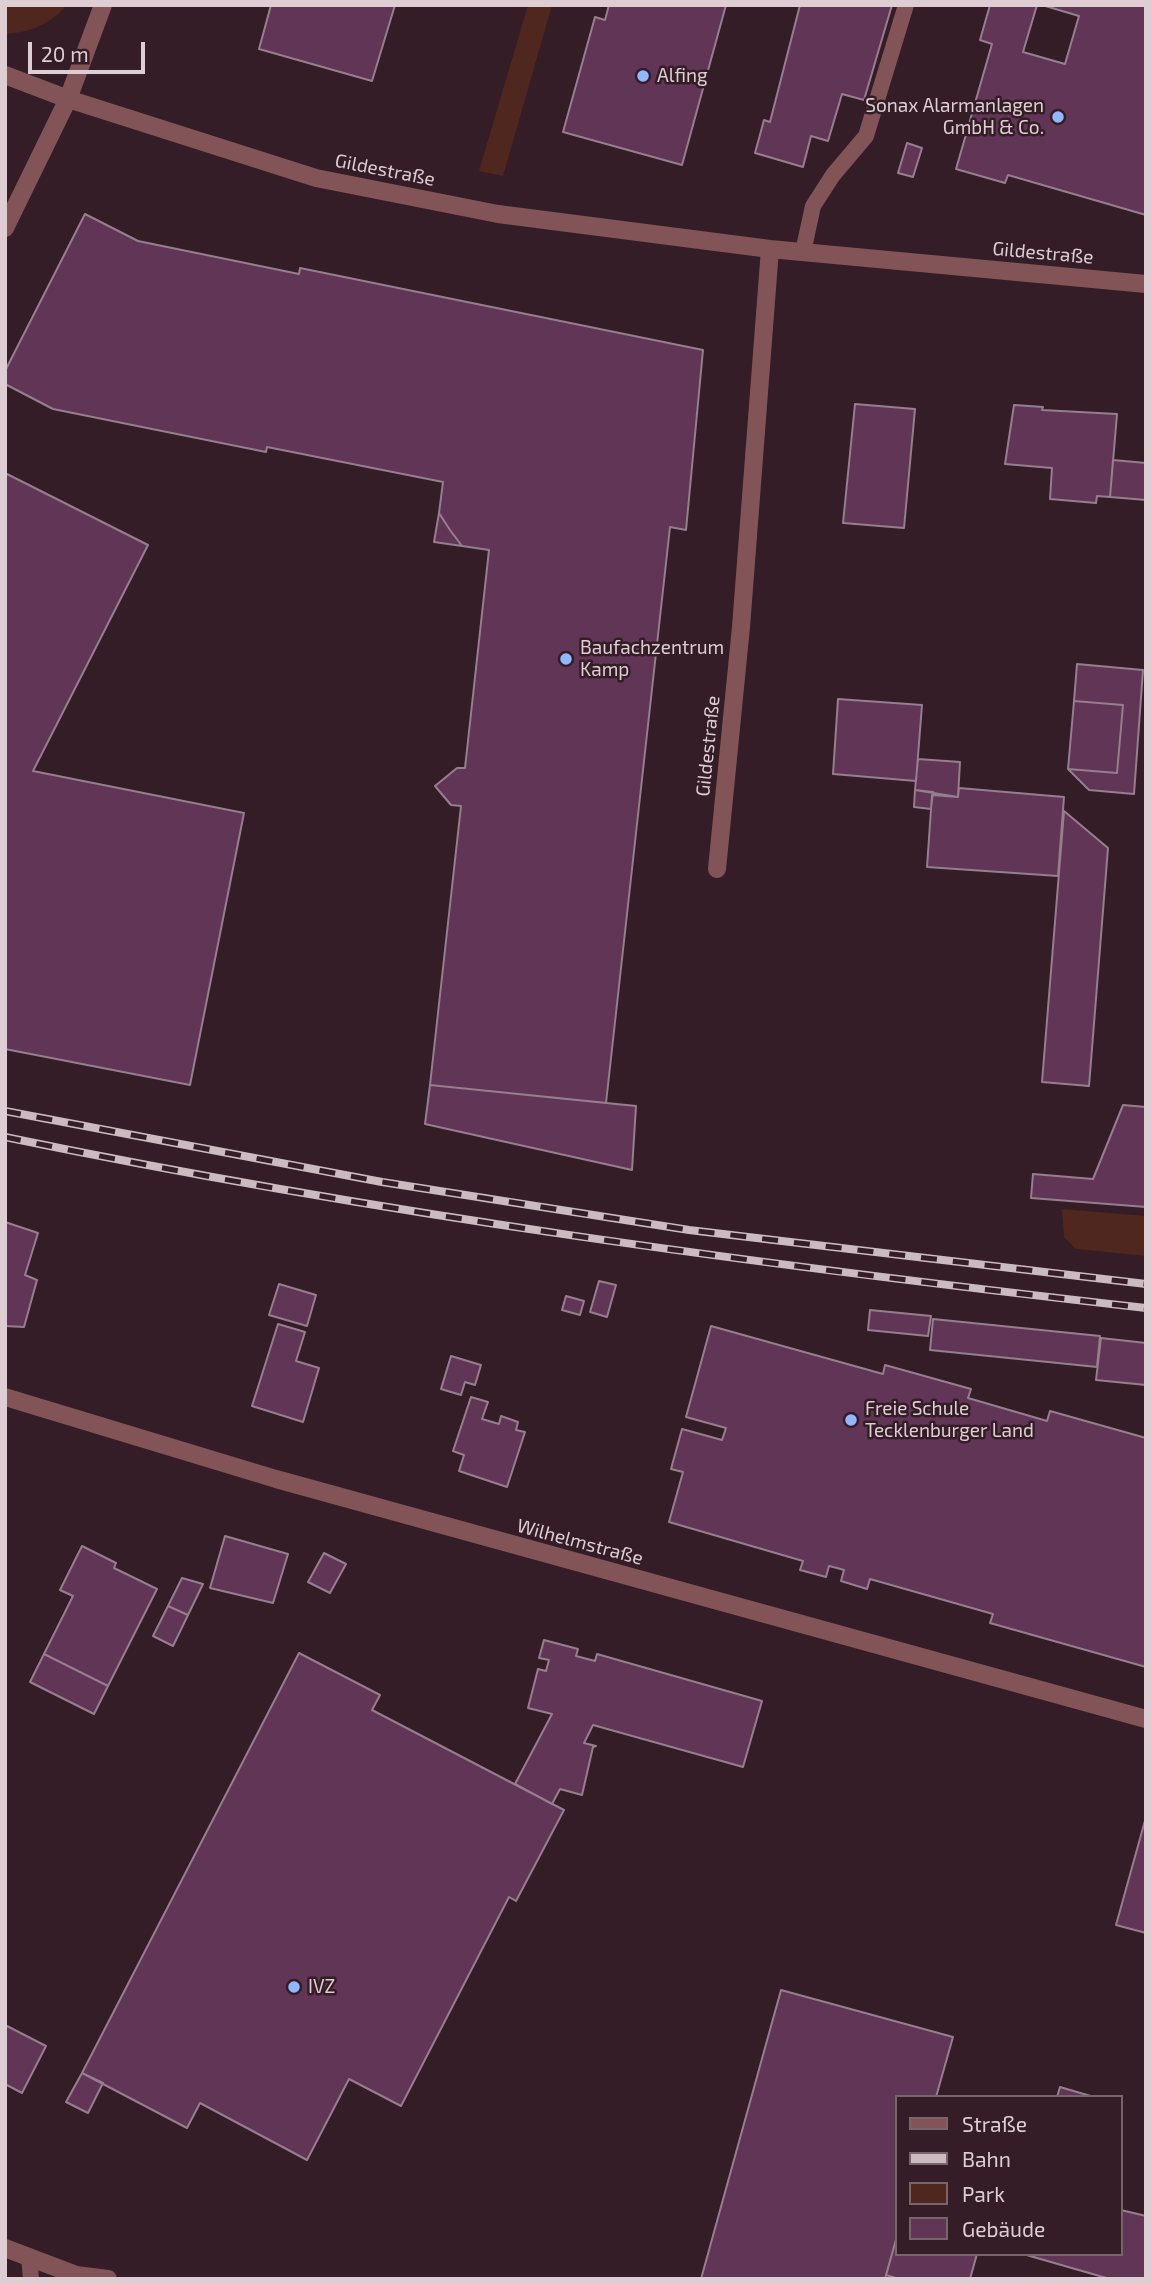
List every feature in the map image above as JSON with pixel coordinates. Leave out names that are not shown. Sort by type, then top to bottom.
[{"type":"street","points":[[5,228],[68,99],[103,5]]},
{"type":"street","name":"Gildestraße","points":[[5,75],[68,99],[316,178],[498,214],[770,249],[1146,284]]},
{"type":"street","name":"Gildestraße","points":[[717,869],[741,626],[770,249]]},
{"type":"street","name":"Wilhelmstraße","points":[[5,1397],[276,1479],[1146,1718]]},
{"type":"street","points":[[5,2248],[76,2275],[108,2279]]},
{"type":"lane","points":[[803,252],[813,206],[833,175],[866,136],[906,5]]},
{"type":"lane","points":[[29,2256],[31,2279]]},
{"type":"green space","points":[[5,5],[67,5],[39,26],[5,34]]},
{"type":"green space","points":[[528,5],[552,5],[503,176],[479,171]]},
{"type":"green space","points":[[1062,1209],[1146,1216],[1146,1256],[1076,1249],[1064,1237]]},
{"type":"building","points":[[271,5],[395,5],[372,81],[259,49]]},
{"type":"building","name":"Alfing","points":[[609,5],[726,5],[682,165],[563,132],[595,17],[605,20]]},
{"type":"building","points":[[800,5],[892,5],[864,100],[842,94],[828,141],[811,136],[803,167],[755,153],[764,120],[770,122]]},
{"type":"building","name":"Sonax Alarmanlagen GmbH & Co.","points":[[990,5],[1037,5],[1023,52],[1065,64],[1079,16],[1042,5],[1146,5],[1146,215],[1008,175],[1005,183],[956,169],[992,44],[980,40]]},
{"type":"building","points":[[907,143],[922,148],[913,177],[898,173]]},
{"type":"building","name":"Baufachzentrum Kamp","points":[[85,214],[138,241],[299,274],[300,268],[703,350],[686,530],[670,527],[606,1103],[430,1085],[461,806],[451,805],[435,786],[457,768],[465,768],[489,550],[462,546],[450,530],[439,513],[443,482],[267,447],[266,452],[53,409],[5,384],[5,371]]},
{"type":"building","points":[[855,404],[915,409],[904,528],[843,523]]},
{"type":"building","points":[[1014,405],[1043,407],[1042,410],[1117,414],[1110,497],[1097,496],[1096,503],[1050,499],[1052,468],[1005,464]]},
{"type":"building","points":[[1113,460],[1146,463],[1146,500],[1110,497]]},
{"type":"building","points":[[5,473],[148,545],[33,771],[244,813],[190,1085],[5,1049]]},
{"type":"building","points":[[439,513],[450,530],[462,546],[434,542]]},
{"type":"building","points":[[1077,664],[1143,670],[1134,794],[1089,790],[1068,769],[1117,773],[1123,705],[1074,701]]},
{"type":"building","points":[[838,699],[922,705],[916,781],[833,774]]},
{"type":"building","points":[[1074,701],[1123,705],[1117,773],[1068,769]]},
{"type":"building","points":[[918,759],[960,762],[958,797],[915,790]]},
{"type":"building","points":[[959,788],[1064,797],[1058,876],[927,867],[932,795],[958,797]]},
{"type":"building","points":[[915,790],[933,792],[931,809],[914,807]]},
{"type":"building","points":[[1064,811],[1108,848],[1089,1086],[1042,1082]]},
{"type":"building","points":[[430,1085],[636,1106],[632,1170],[425,1124]]},
{"type":"building","points":[[1123,1105],[1146,1107],[1146,1207],[1031,1198],[1033,1174],[1093,1179]]},
{"type":"building","points":[[5,1222],[38,1233],[25,1275],[37,1280],[24,1327],[5,1326]]},
{"type":"building","points":[[599,1281],[616,1285],[607,1317],[590,1312]]},
{"type":"building","points":[[279,1284],[316,1295],[307,1326],[269,1315]]},
{"type":"building","points":[[566,1296],[584,1301],[580,1315],[562,1310]]},
{"type":"building","points":[[870,1310],[931,1316],[928,1336],[868,1330]]},
{"type":"building","points":[[933,1319],[1100,1336],[1097,1367],[930,1350]]},
{"type":"building","points":[[278,1324],[305,1332],[296,1361],[319,1368],[303,1422],[252,1406]]},
{"type":"building","points":[[711,1326],[883,1374],[885,1365],[971,1389],[968,1398],[1047,1421],[1050,1411],[1146,1438],[1146,1667],[990,1623],[993,1614],[870,1579],[867,1589],[841,1581],[844,1570],[837,1568],[829,1566],[826,1577],[800,1570],[803,1561],[669,1522],[683,1472],[671,1469],[682,1429],[722,1440],[726,1428],[686,1417]]},
{"type":"building","points":[[1101,1338],[1146,1343],[1146,1385],[1096,1380]]},
{"type":"building","points":[[451,1356],[481,1365],[475,1385],[465,1382],[461,1395],[441,1389]]},
{"type":"building","points":[[471,1397],[488,1402],[482,1419],[499,1424],[501,1416],[518,1422],[516,1430],[525,1432],[507,1487],[459,1471],[464,1455],[453,1451]]},
{"type":"building","points":[[225,1536],[288,1554],[273,1603],[210,1588]]},
{"type":"building","points":[[82,1546],[116,1563],[114,1568],[157,1589],[108,1686],[44,1654],[73,1596],[60,1590]]},
{"type":"building","points":[[324,1553],[346,1564],[330,1593],[308,1582]]},
{"type":"building","points":[[182,1578],[203,1584],[188,1615],[168,1606]]},
{"type":"building","points":[[168,1606],[188,1615],[173,1646],[153,1636]]},
{"type":"building","points":[[544,1640],[578,1649],[576,1656],[595,1661],[597,1654],[762,1701],[743,1767],[593,1725],[584,1743],[596,1746],[593,1747],[582,1795],[560,1789],[552,1804],[515,1784],[552,1714],[528,1708],[538,1669],[546,1671],[549,1660],[539,1658]]},
{"type":"building","name":"IVZ","points":[[299,1653],[380,1695],[372,1710],[564,1810],[516,1901],[509,1897],[401,2106],[349,2079],[307,2160],[200,2103],[187,2128],[82,2073]]},
{"type":"building","points":[[44,1654],[108,1686],[94,1714],[30,1682]]},
{"type":"building","points":[[1146,1817],[1146,1933],[1116,1925]]},
{"type":"building","points":[[781,1990],[953,2037],[937,2095],[895,2095],[895,2243],[885,2279],[701,2279]]},
{"type":"building","points":[[5,2025],[46,2046],[22,2093],[5,2084]]},
{"type":"building","points":[[82,2073],[103,2083],[88,2113],[66,2102]]},
{"type":"building","points":[[1060,2087],[1087,2095],[1058,2095]]},
{"type":"building","points":[[1123,2210],[1146,2216],[1146,2279],[1110,2279],[1030,2256],[1123,2256]]},
{"type":"building","points":[[895,2243],[895,2256],[976,2256],[970,2279],[899,2279],[886,2275]]},
{"type":"railway","points":[[5,1111],[382,1182],[689,1230],[1146,1284]]},
{"type":"railway","points":[[5,1137],[289,1191],[574,1236],[716,1256],[1146,1308]]},
{"type":"place","name":"Alfing","points":[[643,76]]},
{"type":"place","name":"Sonax Alarmanlagen GmbH & Co.","points":[[1058,117]]},
{"type":"place","name":"Baufachzentrum Kamp","points":[[566,659]]},
{"type":"place","name":"Freie Schule Tecklenburger Land","points":[[851,1420]]},
{"type":"place","name":"IVZ","points":[[294,1987]]}]
